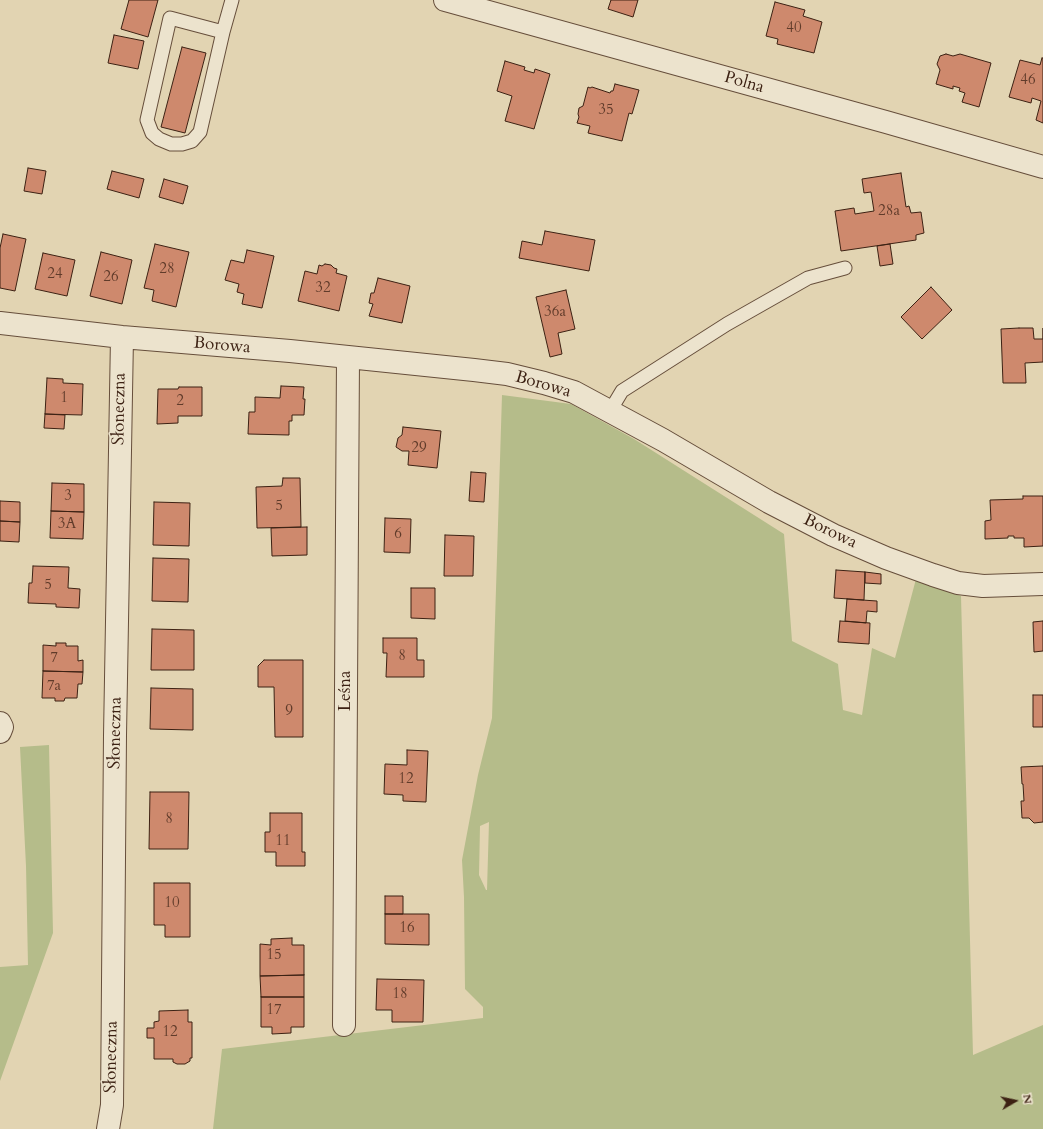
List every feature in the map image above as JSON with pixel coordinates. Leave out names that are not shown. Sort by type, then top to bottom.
[{"type":"street","name":"Polna","points":[[445,0],[894,124],[1043,167]]},
{"type":"street","name":"Borowa","points":[[0,323],[122,337],[348,357],[507,374],[544,383],[574,392],[783,509],[833,535],[886,558],[958,583],[983,586],[1043,584]]},
{"type":"street","name":"Słoneczna","points":[[108,1129],[112,1105],[115,758],[122,337]]},
{"type":"street","name":"Leśna","points":[[344,1025],[348,357]]},
{"type":"street","points":[[0,724],[2,727],[0,732]]},
{"type":"lane","points":[[223,32],[170,18],[147,120],[152,133],[159,139],[171,144],[182,144],[192,141],[200,132],[223,32],[232,0]]},
{"type":"lane","points":[[610,411],[622,391],[727,324],[808,278],[845,268]]},
{"type":"green space","points":[[502,395],[571,404],[634,439],[784,534],[792,641],[838,664],[843,710],[862,715],[872,648],[895,658],[916,579],[961,596],[973,1055],[1043,1025],[1043,1129],[213,1129],[222,1049],[483,1018],[483,1007],[465,989],[462,860],[478,775],[492,718]],"holes":[[[489,822],[487,890],[479,875],[480,826]]]},
{"type":"green space","points":[[49,745],[53,933],[0,1081],[0,967],[28,965],[26,866],[20,747]]},
{"type":"building","points":[[129,0],[158,0],[148,37],[121,29]]},
{"type":"building","points":[[611,0],[638,0],[633,17],[608,9]]},
{"type":"building","points":[[775,2],[805,10],[803,16],[822,22],[814,53],[777,44],[778,39],[766,36]]},
{"type":"building","points":[[114,35],[144,41],[138,69],[108,63]]},
{"type":"building","points":[[182,47],[206,53],[185,133],[161,127]]},
{"type":"building","points":[[946,54],[953,56],[960,54],[991,63],[979,107],[962,102],[965,93],[959,91],[960,88],[953,86],[953,89],[936,84],[940,70],[937,64],[940,56]]},
{"type":"building","points":[[1042,58],[1043,123],[1036,120],[1041,101],[1032,98],[1031,103],[1009,97],[1020,60],[1040,65]]},
{"type":"building","points":[[505,61],[525,67],[524,70],[534,73],[535,69],[550,74],[534,129],[505,121],[512,96],[497,91]]},
{"type":"building","points":[[615,84],[639,90],[632,114],[629,113],[622,141],[588,133],[590,126],[577,123],[579,108],[583,106],[588,87],[610,93],[613,91]]},
{"type":"building","points":[[28,168],[46,171],[42,194],[24,191]]},
{"type":"building","points":[[112,171],[144,179],[139,198],[107,189]]},
{"type":"building","points":[[901,173],[906,207],[909,206],[911,213],[921,212],[924,233],[916,235],[916,240],[841,251],[835,211],[854,208],[855,214],[874,211],[871,192],[864,193],[862,179]]},
{"type":"building","points":[[164,179],[188,186],[183,204],[159,197]]},
{"type":"building","points":[[545,231],[595,240],[589,271],[519,258],[522,241],[542,245]]},
{"type":"building","points":[[3,234],[26,239],[15,291],[0,288],[0,248]]},
{"type":"building","points":[[155,244],[189,252],[176,307],[152,301],[154,290],[144,288]]},
{"type":"building","points":[[890,244],[893,264],[880,266],[877,246]]},
{"type":"building","points":[[247,250],[274,256],[262,308],[242,304],[244,294],[237,292],[239,284],[225,280],[231,260],[244,263]]},
{"type":"building","points":[[101,252],[132,260],[122,304],[90,296]]},
{"type":"building","points":[[43,253],[75,260],[67,296],[35,289]]},
{"type":"building","points":[[325,264],[331,265],[337,269],[336,273],[347,276],[339,311],[298,301],[305,271],[317,274],[319,265],[322,266]]},
{"type":"building","points":[[378,278],[410,286],[402,323],[369,316],[373,304],[369,303],[371,293],[374,293]]},
{"type":"building","points":[[931,287],[952,310],[922,339],[901,317]]},
{"type":"building","points":[[566,290],[575,329],[558,333],[562,354],[550,357],[536,297]]},
{"type":"building","points":[[1033,328],[1034,339],[1043,339],[1043,362],[1025,363],[1026,383],[1003,383],[1001,329]]},
{"type":"building","points":[[47,378],[63,379],[63,383],[83,384],[82,415],[45,414]]},
{"type":"building","points":[[281,386],[304,387],[304,415],[292,415],[292,421],[289,421],[289,435],[248,434],[249,412],[255,412],[255,397],[280,398]]},
{"type":"building","points":[[179,387],[202,387],[202,416],[178,416],[178,423],[157,424],[158,389],[178,389]]},
{"type":"building","points":[[45,414],[65,415],[64,429],[44,428]]},
{"type":"building","points":[[403,427],[441,431],[437,468],[408,465],[409,451],[402,451],[396,447],[398,438],[402,435]]},
{"type":"building","points":[[471,472],[486,473],[484,502],[469,501]]},
{"type":"building","points":[[283,478],[300,478],[301,527],[257,528],[256,487],[282,486]]},
{"type":"building","points":[[52,483],[84,484],[84,512],[51,511]]},
{"type":"building","points":[[1023,496],[1043,496],[1043,546],[1024,547],[1024,538],[1014,538],[1014,536],[1008,536],[1008,538],[985,539],[985,521],[991,520],[990,500],[1023,499]]},
{"type":"building","points":[[0,501],[20,502],[20,522],[0,521]]},
{"type":"building","points":[[154,502],[190,503],[189,546],[153,545]]},
{"type":"building","points":[[51,511],[84,512],[83,539],[50,538]]},
{"type":"building","points":[[385,518],[411,519],[410,553],[384,552]]},
{"type":"building","points":[[0,521],[20,522],[19,542],[0,541]]},
{"type":"building","points":[[307,527],[307,555],[272,556],[271,528]]},
{"type":"building","points":[[445,535],[474,536],[473,576],[444,576]]},
{"type":"building","points":[[153,558],[189,559],[188,602],[152,601]]},
{"type":"building","points":[[33,566],[69,567],[68,588],[80,589],[79,608],[56,607],[56,604],[28,603],[29,583],[32,583]]},
{"type":"building","points":[[836,570],[865,572],[864,600],[834,598]]},
{"type":"building","points":[[865,572],[881,574],[881,584],[865,583]]},
{"type":"building","points":[[411,588],[435,588],[435,619],[411,618]]},
{"type":"building","points":[[847,599],[877,601],[877,612],[867,611],[866,623],[845,621]]},
{"type":"building","points":[[840,621],[870,623],[869,644],[838,642]]},
{"type":"building","points":[[1043,621],[1043,651],[1034,652],[1033,622]]},
{"type":"building","points":[[152,629],[194,630],[194,670],[151,670]]},
{"type":"building","points":[[383,638],[417,638],[417,660],[424,660],[424,677],[386,677],[387,653],[383,653]]},
{"type":"building","points":[[56,643],[66,643],[66,646],[78,646],[78,661],[83,660],[83,672],[43,671],[43,645],[56,646]]},
{"type":"building","points":[[264,660],[303,660],[303,737],[275,737],[274,687],[258,687],[258,666]]},
{"type":"building","points":[[43,671],[83,672],[82,684],[78,684],[77,698],[65,698],[64,701],[55,701],[55,698],[42,698]]},
{"type":"building","points":[[151,688],[193,689],[193,730],[150,729]]},
{"type":"building","points":[[1033,695],[1043,695],[1043,727],[1033,727]]},
{"type":"building","points":[[407,750],[428,751],[426,802],[403,801],[403,795],[384,794],[385,764],[407,765]]},
{"type":"building","points":[[1043,766],[1043,822],[1034,823],[1029,818],[1022,818],[1021,801],[1024,801],[1021,767]]},
{"type":"building","points":[[150,792],[189,792],[188,849],[149,849]]},
{"type":"building","points":[[270,813],[302,813],[302,852],[305,852],[305,866],[276,866],[276,852],[265,852],[265,832],[270,832]]},
{"type":"building","points":[[154,883],[190,883],[190,937],[165,937],[165,925],[154,925]]},
{"type":"building","points":[[385,896],[403,896],[403,914],[385,914]]},
{"type":"building","points":[[385,914],[429,914],[429,945],[385,944]]},
{"type":"building","points":[[292,938],[292,945],[304,945],[304,975],[260,976],[260,944],[271,945],[271,939]]},
{"type":"building","points":[[304,975],[304,997],[261,997],[260,976]]},
{"type":"building","points":[[377,979],[424,980],[423,1022],[392,1022],[392,1010],[376,1010]]},
{"type":"building","points":[[261,997],[304,997],[304,1027],[291,1027],[291,1033],[272,1034],[272,1027],[261,1027]]},
{"type":"building","points":[[188,1010],[188,1022],[192,1022],[192,1058],[190,1058],[190,1061],[185,1064],[177,1064],[173,1062],[173,1059],[154,1059],[154,1038],[147,1038],[147,1028],[154,1028],[154,1022],[159,1021],[159,1011]]}]
